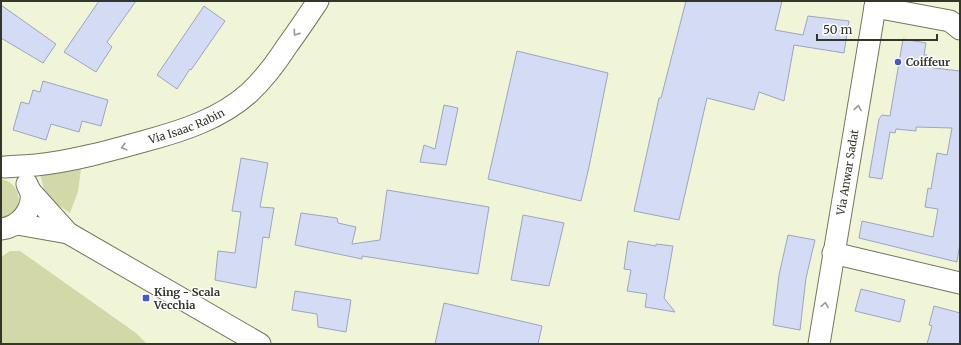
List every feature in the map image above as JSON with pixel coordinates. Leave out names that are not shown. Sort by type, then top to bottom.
[{"type":"street","name":"Via Isaac Rabin","points":[[3,167],[36,165],[86,157],[177,132],[200,124],[232,106],[248,94],[262,80],[318,1]]},
{"type":"street","points":[[875,4],[950,21],[960,29]]},
{"type":"street","name":"Via Anwar Sadat","points":[[819,344],[875,4]]},
{"type":"street","points":[[3,167],[18,173],[27,184],[31,192],[68,233],[260,344]]},
{"type":"street","points":[[9,226],[23,219],[31,203],[31,192]]},
{"type":"street","points":[[9,226],[68,233]]},
{"type":"street","points":[[833,254],[960,283]]},
{"type":"green space","points":[[81,169],[78,192],[70,213],[46,197],[40,174]]},
{"type":"green space","points":[[1,179],[7,181],[15,188],[19,198],[17,209],[13,214],[1,220]]},
{"type":"green space","points":[[10,251],[20,251],[136,333],[147,344],[1,344],[1,257]]},
{"type":"building","points":[[99,1],[136,1],[107,42],[112,47],[96,72],[64,52]]},
{"type":"building","points":[[686,1],[782,1],[775,30],[803,35],[808,16],[849,21],[844,53],[794,45],[784,101],[759,92],[754,110],[707,98],[679,220],[634,211],[659,98],[661,98]]},
{"type":"building","points":[[1,5],[56,44],[43,63],[1,38]]},
{"type":"building","points":[[204,6],[225,21],[177,89],[157,75]]},
{"type":"building","points":[[903,39],[926,43],[924,55],[927,55],[925,63],[934,65],[934,68],[960,71],[960,243],[957,262],[859,238],[862,221],[933,237],[938,209],[925,207],[928,188],[931,189],[937,153],[947,155],[952,128],[916,127],[916,131],[896,129],[895,133],[890,132],[882,179],[869,177],[879,119],[882,115],[890,116]]},
{"type":"building","points":[[517,51],[608,73],[581,201],[488,179]]},
{"type":"building","points":[[43,81],[108,100],[101,126],[82,121],[79,132],[51,124],[46,140],[13,130],[21,102],[29,104],[33,90],[40,92]]},
{"type":"building","points":[[444,105],[458,108],[446,165],[420,162],[424,145],[435,149]]},
{"type":"building","points":[[241,158],[268,163],[260,207],[274,208],[269,238],[263,237],[256,288],[215,280],[218,251],[235,253],[241,212],[232,211]]},
{"type":"building","points":[[387,190],[489,207],[478,274],[362,256],[362,259],[295,245],[301,213],[337,218],[338,223],[356,227],[352,244],[380,240]]},
{"type":"building","points":[[523,215],[564,223],[549,286],[511,280]]},
{"type":"building","points":[[788,235],[815,240],[806,278],[800,330],[773,325],[779,275]]},
{"type":"building","points":[[628,241],[656,246],[656,244],[673,246],[664,298],[675,312],[645,307],[647,294],[627,291],[631,270],[624,269]]},
{"type":"building","points":[[861,289],[905,300],[900,322],[855,311]]},
{"type":"building","points":[[295,291],[351,300],[346,332],[318,327],[317,314],[292,310]]},
{"type":"building","points":[[444,303],[542,326],[538,344],[435,344]]},
{"type":"building","points":[[934,306],[960,313],[960,344],[927,344],[932,326],[929,325]]},
{"type":"place","name":"Coiffeur","points":[[898,62]]},
{"type":"place","name":"King - Scala Vecchia","points":[[146,298]]}]
